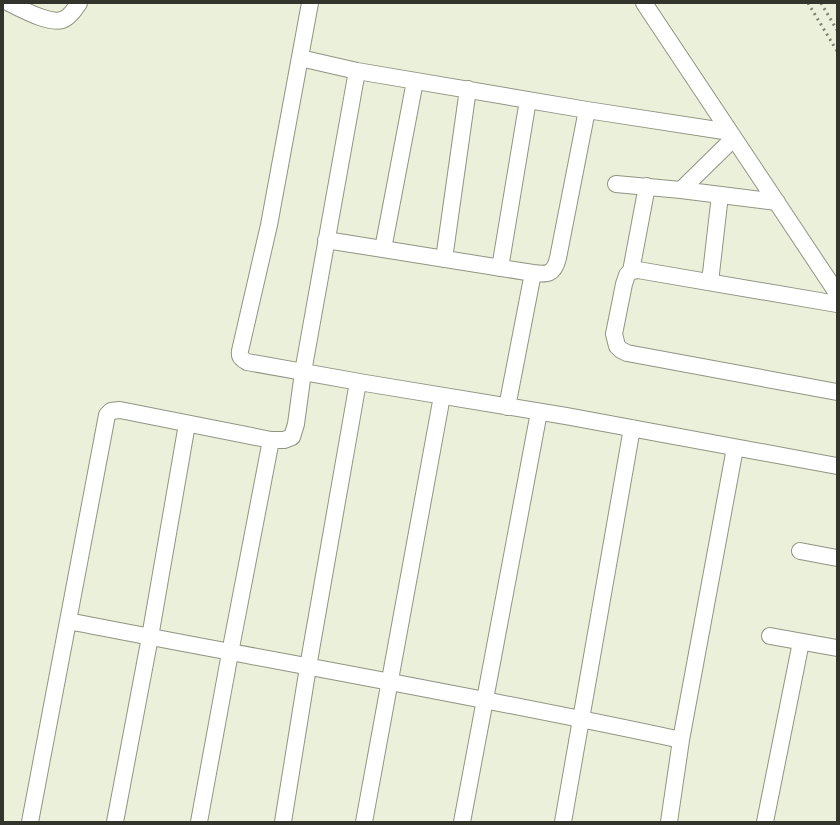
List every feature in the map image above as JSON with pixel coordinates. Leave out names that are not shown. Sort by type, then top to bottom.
[{"type":"street","points":[[9,3],[46,19],[62,20],[74,11],[79,3]]},
{"type":"street","points":[[310,3],[269,225],[240,355],[242,359],[247,362],[358,382],[632,428],[837,466]]},
{"type":"street","points":[[644,3],[837,293]]},
{"type":"street","points":[[300,58],[358,71],[732,135]]},
{"type":"street","points":[[30,822],[107,415],[111,412],[120,410],[271,440],[284,440],[289,438],[294,431],[326,240],[358,71]]},
{"type":"street","points":[[383,249],[415,81]]},
{"type":"street","points":[[444,259],[468,89]]},
{"type":"street","points":[[500,268],[528,100]]},
{"type":"street","points":[[326,240],[500,268],[548,274],[556,266],[587,110]]},
{"type":"street","points":[[681,190],[732,135]]},
{"type":"street","points":[[616,184],[646,186],[777,202]]},
{"type":"street","points":[[646,186],[631,271],[624,284],[614,334],[617,346],[621,350],[837,392]]},
{"type":"street","points":[[710,282],[720,195]]},
{"type":"street","points":[[631,271],[638,270],[837,304]]},
{"type":"street","points":[[507,407],[533,273]]},
{"type":"street","points":[[283,822],[308,667],[358,382]]},
{"type":"street","points":[[364,822],[442,396]]},
{"type":"street","points":[[462,822],[539,412]]},
{"type":"street","points":[[115,822],[150,637],[187,424]]},
{"type":"street","points":[[563,822],[632,428]]},
{"type":"street","points":[[200,822],[230,653],[271,440]]},
{"type":"street","points":[[669,822],[682,740],[735,448]]},
{"type":"street","points":[[800,551],[837,558]]},
{"type":"street","points":[[68,621],[230,653],[582,718],[682,740]]},
{"type":"street","points":[[770,636],[837,648]]},
{"type":"street","points":[[765,822],[801,642]]},
{"type":"railway","points":[[808,3],[837,51]]},
{"type":"railway","points":[[821,3],[837,30]]}]
